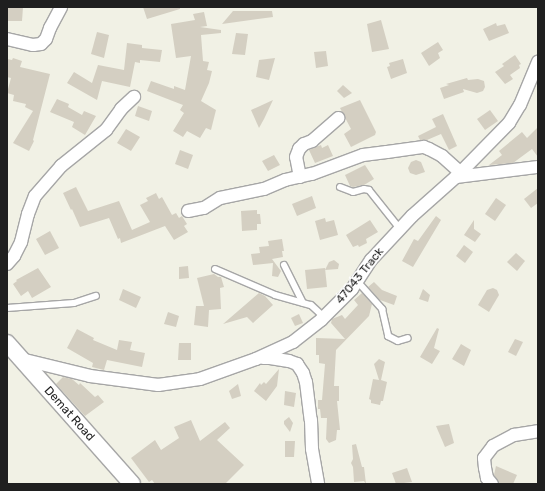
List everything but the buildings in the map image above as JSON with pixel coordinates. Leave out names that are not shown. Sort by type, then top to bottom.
[{"type":"street","points":[[7,39],[33,45],[41,44],[46,39],[61,7]]},
{"type":"street","name":"47043 Track","points":[[21,358],[90,376],[158,385],[200,379],[256,359],[293,342],[324,317],[352,289],[371,260],[412,216],[458,174],[511,120],[520,105],[538,62]]},
{"type":"street","points":[[7,264],[14,256],[21,242],[28,214],[35,196],[61,166],[102,133],[121,109],[134,97]]},
{"type":"street","points":[[300,177],[296,157],[299,149],[304,144],[312,141],[338,118]]},
{"type":"street","points":[[188,212],[204,208],[220,198],[264,189],[285,180],[300,177],[363,155],[424,147],[442,156],[458,174],[538,167]]},
{"type":"street","name":"Demat Road","points":[[7,343],[132,484]]},
{"type":"street","points":[[256,359],[270,358],[289,361],[297,364],[303,373],[306,382],[311,420],[312,449],[318,484]]},
{"type":"street","points":[[492,484],[484,468],[484,458],[493,446],[514,435],[538,431]]},
{"type":"lane","points":[[340,187],[353,192],[364,189],[369,190],[400,229]]},
{"type":"lane","points":[[284,265],[302,303]]},
{"type":"lane","points":[[215,269],[275,295],[311,305],[324,317]]},
{"type":"lane","points":[[357,281],[382,310],[388,336],[398,341],[408,338]]},
{"type":"lane","points":[[7,308],[74,303],[96,296]]}]
